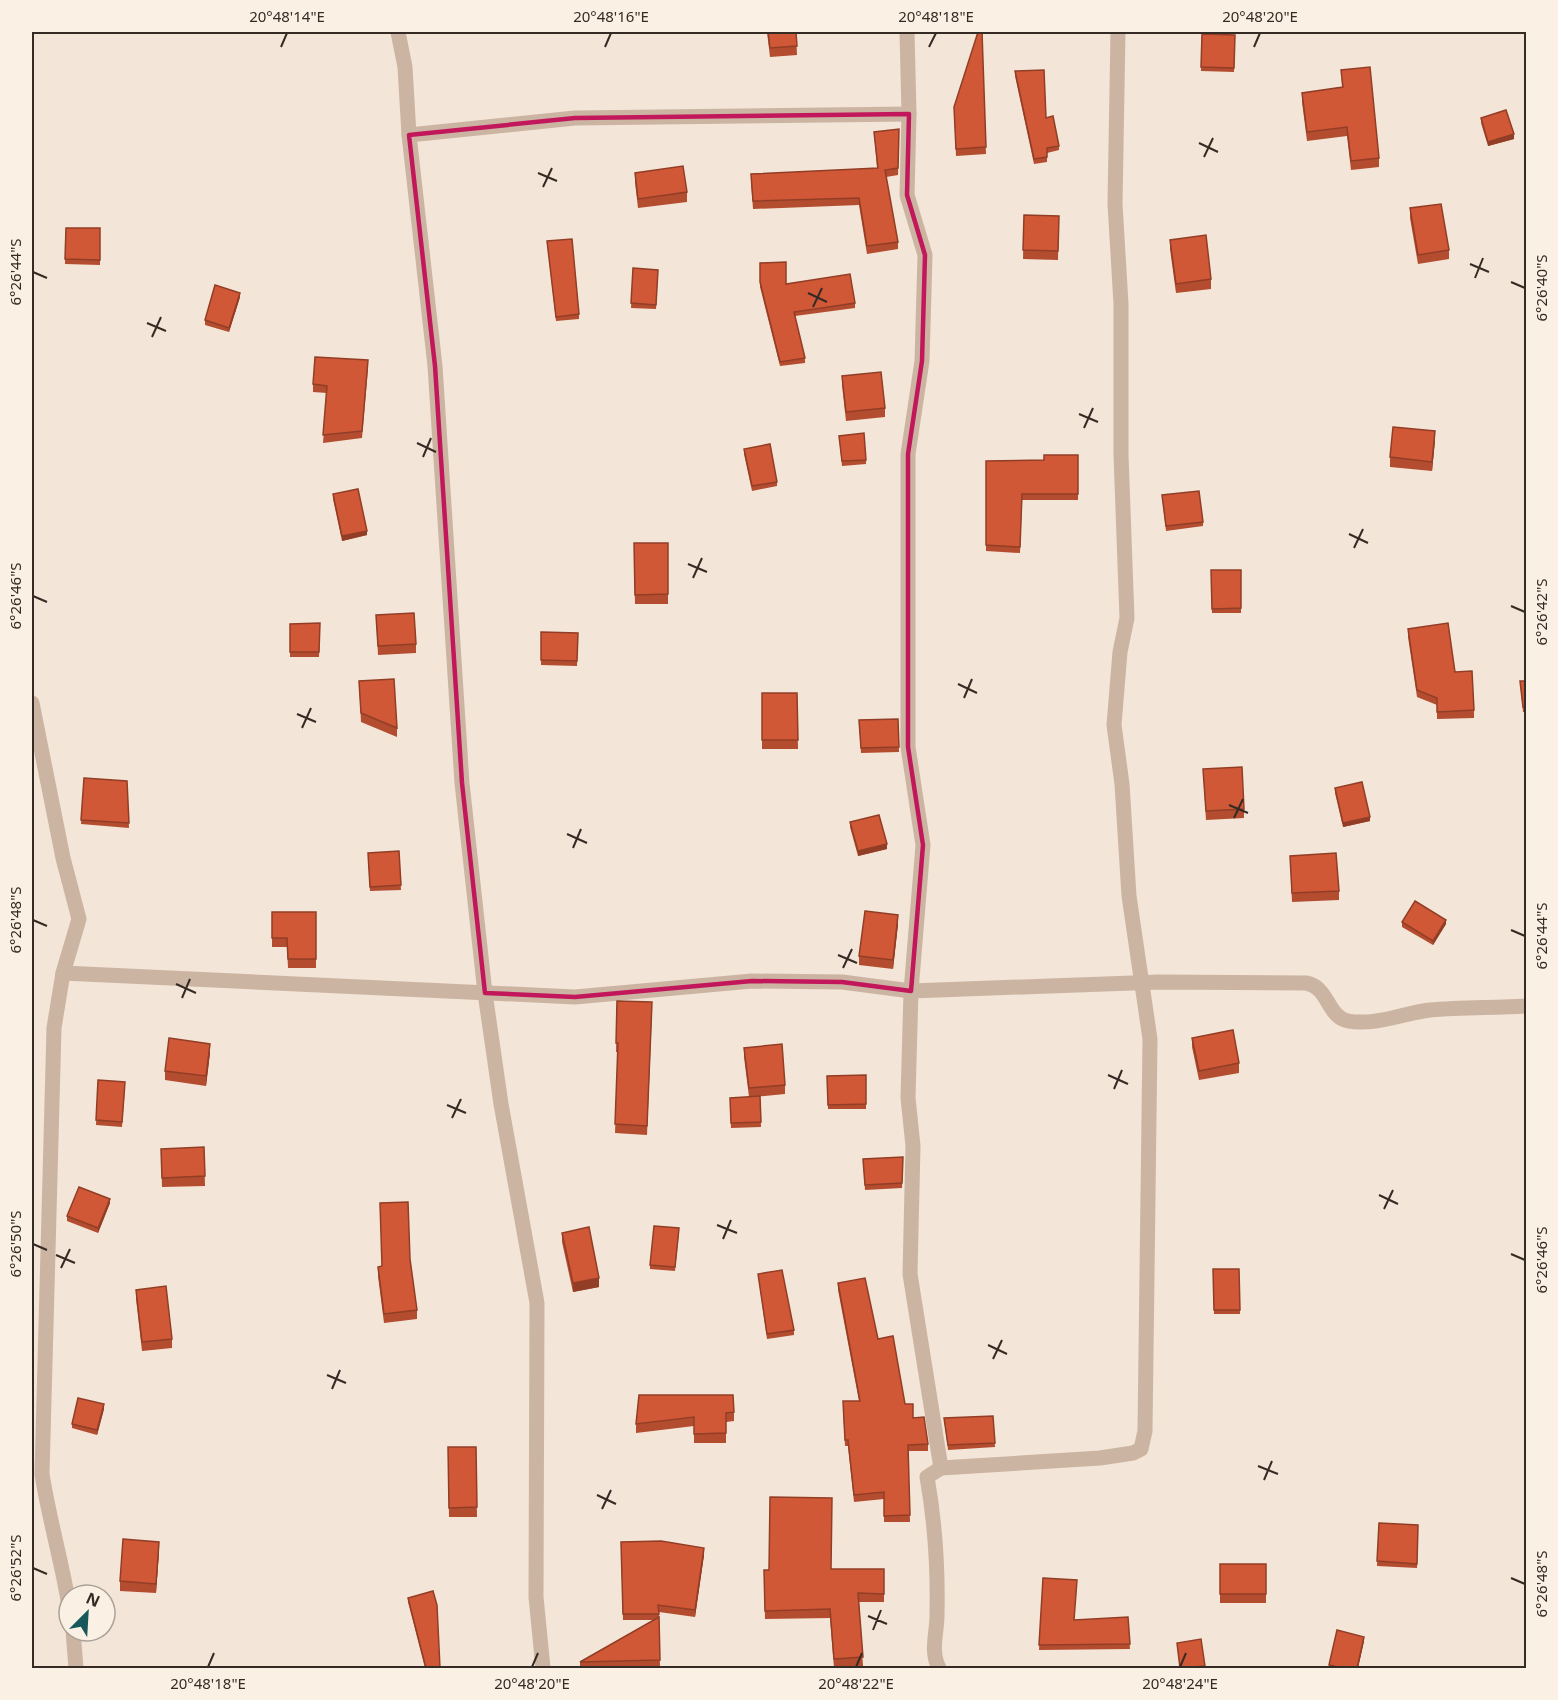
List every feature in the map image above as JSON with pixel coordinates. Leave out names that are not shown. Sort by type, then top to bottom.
[{"type":"street","points":[[399,32],[405,67],[409,135],[435,366],[462,783],[485,993],[501,1104],[537,1303],[536,1597],[543,1668]]},
{"type":"street","points":[[907,32],[909,114],[907,195],[925,255],[921,361],[908,454],[908,747],[923,845],[911,991],[908,1098],[913,1146],[910,1274],[941,1468]]},
{"type":"street","points":[[939,1668],[933,1657],[937,1616],[934,1514],[927,1477],[941,1468],[1100,1458],[1133,1453],[1141,1449],[1145,1420],[1150,1039],[1140,985],[1114,725],[1120,652],[1127,618],[1121,454],[1121,304],[1115,204],[1118,32]]},
{"type":"street","points":[[409,135],[575,118],[909,114]]},
{"type":"street","points":[[32,703],[63,858],[79,920],[63,973],[54,1028],[42,1474],[50,1522],[66,1583]]},
{"type":"street","points":[[63,973],[575,997],[752,981],[842,981],[911,991],[1140,985],[1159,982],[1313,984],[1320,988],[1340,1018],[1346,1021],[1368,1023],[1429,1010],[1527,1006]]},
{"type":"street","points":[[74,1643],[76,1668]]},
{"type":"highlighted area","points":[[909,114],[907,195],[925,255],[922,361],[908,454],[908,747],[923,845],[911,991],[842,982],[752,981],[575,997],[485,993],[462,783],[435,366],[409,135],[575,118]]},
{"type":"building","points":[[768,32],[796,32],[797,46],[770,48]]},
{"type":"building","points":[[978,32],[982,32],[986,147],[956,149],[954,107]]},
{"type":"building","points":[[1202,34],[1235,35],[1234,68],[1201,67]]},
{"type":"building","points":[[1370,67],[1379,158],[1351,161],[1347,127],[1307,132],[1302,93],[1343,87],[1341,70]]},
{"type":"building","points":[[1044,70],[1046,118],[1053,116],[1059,146],[1047,148],[1047,157],[1034,159],[1015,71]]},
{"type":"building","points":[[1506,110],[1514,134],[1488,142],[1481,118]]},
{"type":"building","points":[[899,129],[898,168],[885,170],[898,242],[867,246],[859,198],[753,201],[751,174],[878,168],[874,132]]},
{"type":"building","points":[[683,166],[687,192],[638,199],[635,173]]},
{"type":"building","points":[[1441,204],[1449,250],[1418,255],[1410,208]]},
{"type":"building","points":[[1024,215],[1059,216],[1058,251],[1023,250]]},
{"type":"building","points":[[66,228],[100,228],[100,260],[65,259]]},
{"type":"building","points":[[1206,235],[1211,279],[1176,284],[1170,240]]},
{"type":"building","points":[[572,239],[579,314],[556,317],[547,241]]},
{"type":"building","points":[[786,262],[786,284],[850,274],[855,303],[794,312],[805,358],[780,362],[760,282],[760,263]]},
{"type":"building","points":[[633,268],[658,270],[656,305],[631,303]]},
{"type":"building","points":[[215,285],[240,293],[229,328],[205,320]]},
{"type":"building","points":[[315,357],[368,360],[362,431],[323,435],[327,386],[313,384]]},
{"type":"building","points":[[881,372],[885,408],[846,412],[842,376]]},
{"type":"building","points":[[1393,427],[1435,431],[1432,462],[1390,457]]},
{"type":"building","points":[[864,433],[866,460],[842,461],[839,436]]},
{"type":"building","points":[[770,444],[777,482],[752,486],[744,449]]},
{"type":"building","points":[[1044,455],[1078,455],[1078,494],[1022,494],[1020,547],[986,545],[986,461],[1044,460]]},
{"type":"building","points":[[358,489],[367,531],[342,536],[333,494]]},
{"type":"building","points":[[1199,491],[1203,522],[1166,526],[1162,495]]},
{"type":"building","points":[[634,543],[668,543],[668,594],[635,595]]},
{"type":"building","points":[[1211,570],[1241,570],[1241,608],[1212,609]]},
{"type":"building","points":[[414,613],[416,644],[378,646],[376,615]]},
{"type":"building","points":[[320,623],[319,652],[290,652],[290,624]]},
{"type":"building","points":[[1448,623],[1455,672],[1472,671],[1474,710],[1437,712],[1437,698],[1417,690],[1408,629]]},
{"type":"building","points":[[541,632],[578,633],[577,661],[541,660]]},
{"type":"building","points":[[394,679],[397,728],[361,713],[359,681]]},
{"type":"building","points":[[1520,681],[1527,681],[1527,707],[1523,707]]},
{"type":"building","points":[[762,693],[797,693],[798,740],[762,740]]},
{"type":"building","points":[[898,719],[899,747],[861,748],[859,720]]},
{"type":"building","points":[[1242,767],[1244,809],[1206,811],[1203,769]]},
{"type":"building","points":[[84,778],[127,781],[129,823],[81,820]]},
{"type":"building","points":[[1362,782],[1370,817],[1343,823],[1335,788]]},
{"type":"building","points":[[879,815],[887,844],[858,851],[850,822]]},
{"type":"building","points":[[399,851],[401,885],[370,887],[368,853]]},
{"type":"building","points":[[1336,853],[1339,891],[1292,893],[1290,856]]},
{"type":"building","points":[[1415,901],[1446,920],[1433,941],[1402,922]]},
{"type":"building","points":[[865,911],[898,915],[893,960],[859,956]]},
{"type":"building","points":[[272,912],[316,912],[316,959],[288,959],[287,938],[272,938]]},
{"type":"building","points":[[617,1001],[652,1002],[647,1126],[615,1124]]},
{"type":"building","points":[[1233,1030],[1239,1063],[1199,1071],[1192,1038]]},
{"type":"building","points":[[169,1038],[210,1044],[206,1076],[165,1071]]},
{"type":"building","points":[[782,1044],[785,1085],[749,1088],[744,1048]]},
{"type":"building","points":[[866,1075],[866,1104],[828,1105],[827,1076]]},
{"type":"building","points":[[98,1080],[125,1082],[122,1122],[96,1120]]},
{"type":"building","points":[[760,1096],[761,1122],[731,1123],[730,1098]]},
{"type":"building","points":[[204,1147],[205,1176],[162,1178],[161,1149]]},
{"type":"building","points":[[903,1157],[902,1183],[865,1185],[863,1159]]},
{"type":"building","points":[[79,1187],[110,1199],[98,1228],[67,1216]]},
{"type":"building","points":[[408,1202],[410,1259],[417,1310],[384,1314],[378,1267],[382,1266],[380,1203]]},
{"type":"building","points":[[654,1226],[679,1228],[675,1267],[650,1265]]},
{"type":"building","points":[[589,1227],[599,1278],[573,1283],[562,1233]]},
{"type":"building","points":[[1213,1269],[1239,1269],[1240,1310],[1214,1310]]},
{"type":"building","points":[[782,1270],[794,1330],[767,1334],[758,1274]]},
{"type":"building","points":[[865,1278],[878,1339],[893,1336],[905,1404],[913,1404],[913,1418],[924,1417],[928,1444],[908,1445],[910,1515],[884,1516],[884,1492],[854,1495],[848,1440],[845,1440],[843,1401],[860,1401],[838,1283]]},
{"type":"building","points":[[166,1286],[172,1339],[142,1342],[136,1290]]},
{"type":"building","points":[[639,1395],[733,1395],[734,1412],[726,1413],[726,1433],[694,1434],[694,1417],[636,1424]]},
{"type":"building","points":[[78,1398],[104,1404],[97,1430],[72,1424]]},
{"type":"building","points":[[993,1416],[995,1443],[948,1445],[944,1418]]},
{"type":"building","points":[[448,1447],[476,1447],[477,1507],[449,1508]]},
{"type":"building","points":[[770,1497],[832,1498],[831,1569],[884,1569],[884,1594],[858,1593],[863,1657],[834,1659],[830,1609],[765,1611],[764,1570],[769,1570]]},
{"type":"building","points":[[1379,1523],[1418,1525],[1417,1564],[1377,1561]]},
{"type":"building","points":[[123,1539],[159,1542],[156,1584],[120,1581]]},
{"type":"building","points":[[661,1541],[704,1548],[695,1610],[658,1605],[659,1614],[623,1614],[621,1542]]},
{"type":"building","points":[[1220,1564],[1266,1564],[1266,1594],[1220,1594]]},
{"type":"building","points":[[1043,1578],[1077,1580],[1074,1620],[1128,1617],[1130,1644],[1039,1645]]},
{"type":"building","points":[[433,1591],[437,1605],[440,1668],[426,1668],[408,1598]]},
{"type":"building","points":[[659,1617],[660,1660],[580,1662]]},
{"type":"building","points":[[1337,1630],[1364,1637],[1357,1668],[1329,1665]]},
{"type":"building","points":[[1201,1639],[1205,1666],[1180,1668],[1177,1643]]}]
